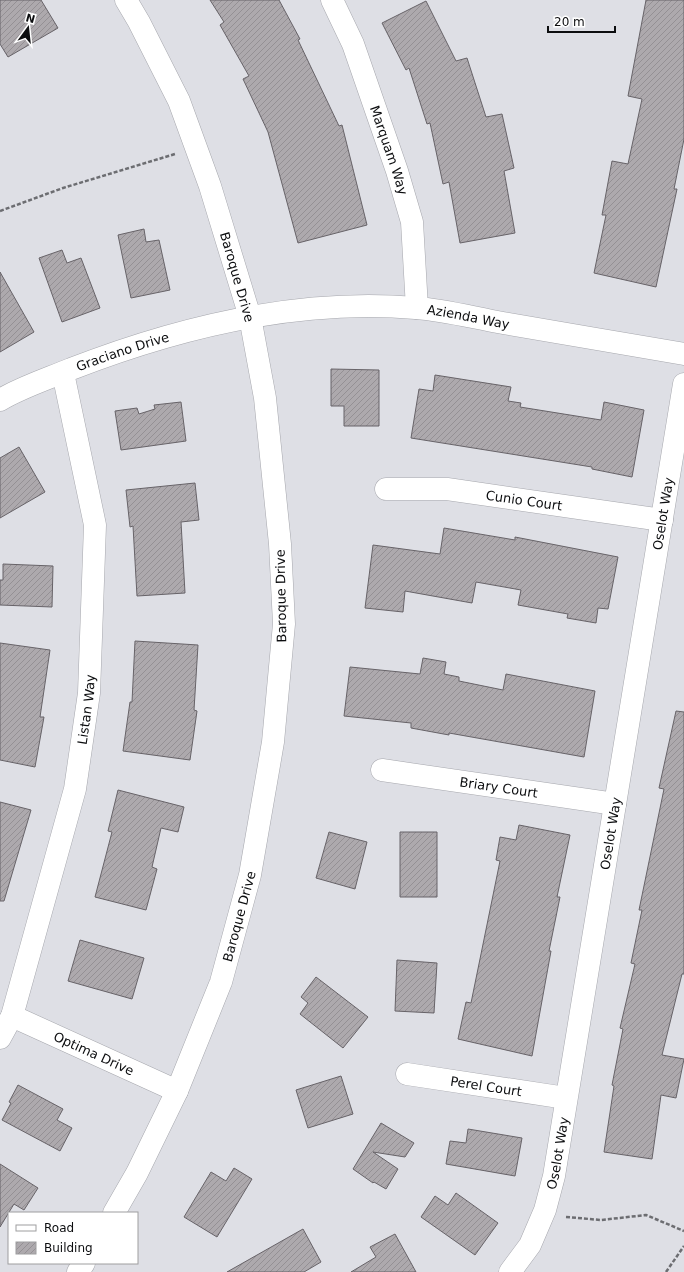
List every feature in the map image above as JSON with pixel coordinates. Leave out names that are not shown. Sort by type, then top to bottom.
[{"type":"street","name":"Baroque Drive","points":[[115,1212],[137,1173],[177,1091],[221,982],[250,875],[273,742],[284,624],[280,544],[265,398],[250,317],[210,186],[179,101],[139,22],[126,0]]},
{"type":"street","name":"Marquam Way","points":[[332,0],[353,44],[397,171],[412,222],[417,308]]},
{"type":"street","name":"Azienda Way","points":[[250,317],[317,309],[369,306],[417,308],[684,354]]},
{"type":"street","name":"Graciano Drive","points":[[0,400],[12,393],[63,372],[138,345],[250,317]]},
{"type":"street","name":"Listan Way","points":[[0,1038],[12,1016],[75,790],[89,693],[95,526],[63,372]]},
{"type":"street","name":"Oselot Way","points":[[510,1272],[530,1245],[554,1176],[684,384]]},
{"type":"street","name":"Cunio Court","points":[[386,489],[447,489],[662,520]]},
{"type":"street","name":"Briary Court","points":[[382,770],[615,804]]},
{"type":"street","name":"Optima Drive","points":[[12,1016],[177,1091]]},
{"type":"street","name":"Perel Court","points":[[407,1074],[566,1098]]},
{"type":"path","points":[[0,211],[63,188],[195,148]]},
{"type":"path","points":[[542,1214],[601,1220],[646,1215],[684,1231]]},
{"type":"path","points":[[666,1272],[684,1246]]},
{"type":"building","points":[[0,0],[41,0],[58,28],[8,57],[0,44]]},
{"type":"building","points":[[210,0],[279,0],[300,39],[298,40],[339,126],[342,125],[367,225],[298,243],[268,132],[243,79],[249,76],[220,25],[224,22]]},
{"type":"building","points":[[646,0],[684,0],[684,139],[674,189],[677,189],[656,287],[594,273],[606,215],[602,215],[612,161],[628,164],[642,99],[628,96]]},
{"type":"building","points":[[426,1],[456,61],[467,58],[486,117],[502,114],[514,168],[504,171],[515,233],[460,243],[449,182],[443,184],[430,123],[427,124],[409,68],[406,70],[382,23]]},
{"type":"building","points":[[144,229],[146,242],[159,240],[170,290],[131,298],[118,235]]},
{"type":"building","points":[[62,250],[67,263],[81,258],[100,308],[62,322],[39,258]]},
{"type":"building","points":[[0,272],[34,332],[0,352]]},
{"type":"building","points":[[331,369],[379,370],[379,426],[344,426],[344,406],[331,406]]},
{"type":"building","points":[[435,375],[511,387],[508,401],[521,403],[520,407],[601,420],[604,402],[644,410],[632,477],[592,469],[592,467],[411,438],[419,389],[433,391]]},
{"type":"building","points":[[181,402],[186,441],[121,450],[115,411],[137,408],[139,414],[155,409],[154,405]]},
{"type":"building","points":[[19,447],[45,492],[0,518],[0,458]]},
{"type":"building","points":[[195,483],[199,520],[181,522],[185,593],[137,596],[133,526],[130,527],[126,490]]},
{"type":"building","points":[[444,528],[515,540],[515,537],[618,557],[608,609],[598,608],[596,623],[567,618],[568,614],[518,605],[521,590],[476,582],[472,603],[405,591],[403,612],[365,608],[373,545],[440,554]]},
{"type":"building","points":[[3,564],[53,566],[52,607],[0,605],[0,580],[3,580]]},
{"type":"building","points":[[135,641],[198,645],[194,710],[197,711],[190,760],[123,751],[130,702],[132,702]]},
{"type":"building","points":[[0,643],[50,650],[40,717],[44,717],[35,767],[0,760]]},
{"type":"building","points":[[423,658],[446,662],[444,674],[459,677],[459,681],[503,690],[506,674],[595,691],[584,757],[449,733],[449,735],[411,728],[411,723],[344,716],[350,667],[420,674]]},
{"type":"building","points":[[676,711],[684,712],[684,974],[682,974],[662,1055],[684,1059],[676,1098],[661,1095],[652,1159],[604,1152],[614,1086],[612,1085],[623,1029],[620,1028],[635,964],[631,963],[642,910],[639,910],[664,789],[659,788]]},
{"type":"building","points":[[118,790],[184,807],[178,832],[161,828],[152,867],[157,869],[146,910],[95,897],[112,832],[108,831]]},
{"type":"building","points":[[0,802],[31,810],[4,901],[0,901]]},
{"type":"building","points":[[519,825],[570,835],[557,897],[560,897],[549,951],[551,951],[532,1056],[458,1039],[466,1002],[471,1003],[500,861],[496,860],[500,837],[516,840]]},
{"type":"building","points":[[329,832],[367,842],[355,889],[316,878]]},
{"type":"building","points":[[400,832],[437,832],[437,897],[400,897]]},
{"type":"building","points":[[80,940],[144,958],[132,999],[68,981]]},
{"type":"building","points":[[397,960],[437,963],[434,1013],[395,1011]]},
{"type":"building","points":[[316,977],[368,1017],[343,1048],[300,1014],[308,1003],[301,997]]},
{"type":"building","points":[[341,1076],[353,1114],[308,1128],[296,1090]]},
{"type":"building","points":[[18,1085],[63,1109],[57,1120],[72,1128],[60,1151],[2,1120]]},
{"type":"building","points":[[381,1123],[414,1143],[405,1157],[373,1152],[398,1169],[386,1189],[374,1182],[373,1183],[353,1169]]},
{"type":"building","points":[[468,1129],[522,1138],[515,1176],[446,1164],[450,1141],[466,1143]]},
{"type":"building","points":[[0,1164],[38,1188],[24,1210],[14,1204],[0,1227]]},
{"type":"building","points":[[234,1168],[252,1179],[217,1237],[184,1217],[211,1172],[226,1181]]},
{"type":"building","points":[[456,1193],[498,1223],[475,1255],[421,1217],[435,1196],[448,1205]]},
{"type":"building","points":[[303,1229],[321,1262],[304,1272],[227,1272]]},
{"type":"building","points":[[395,1234],[416,1272],[351,1272],[376,1257],[370,1247]]}]
